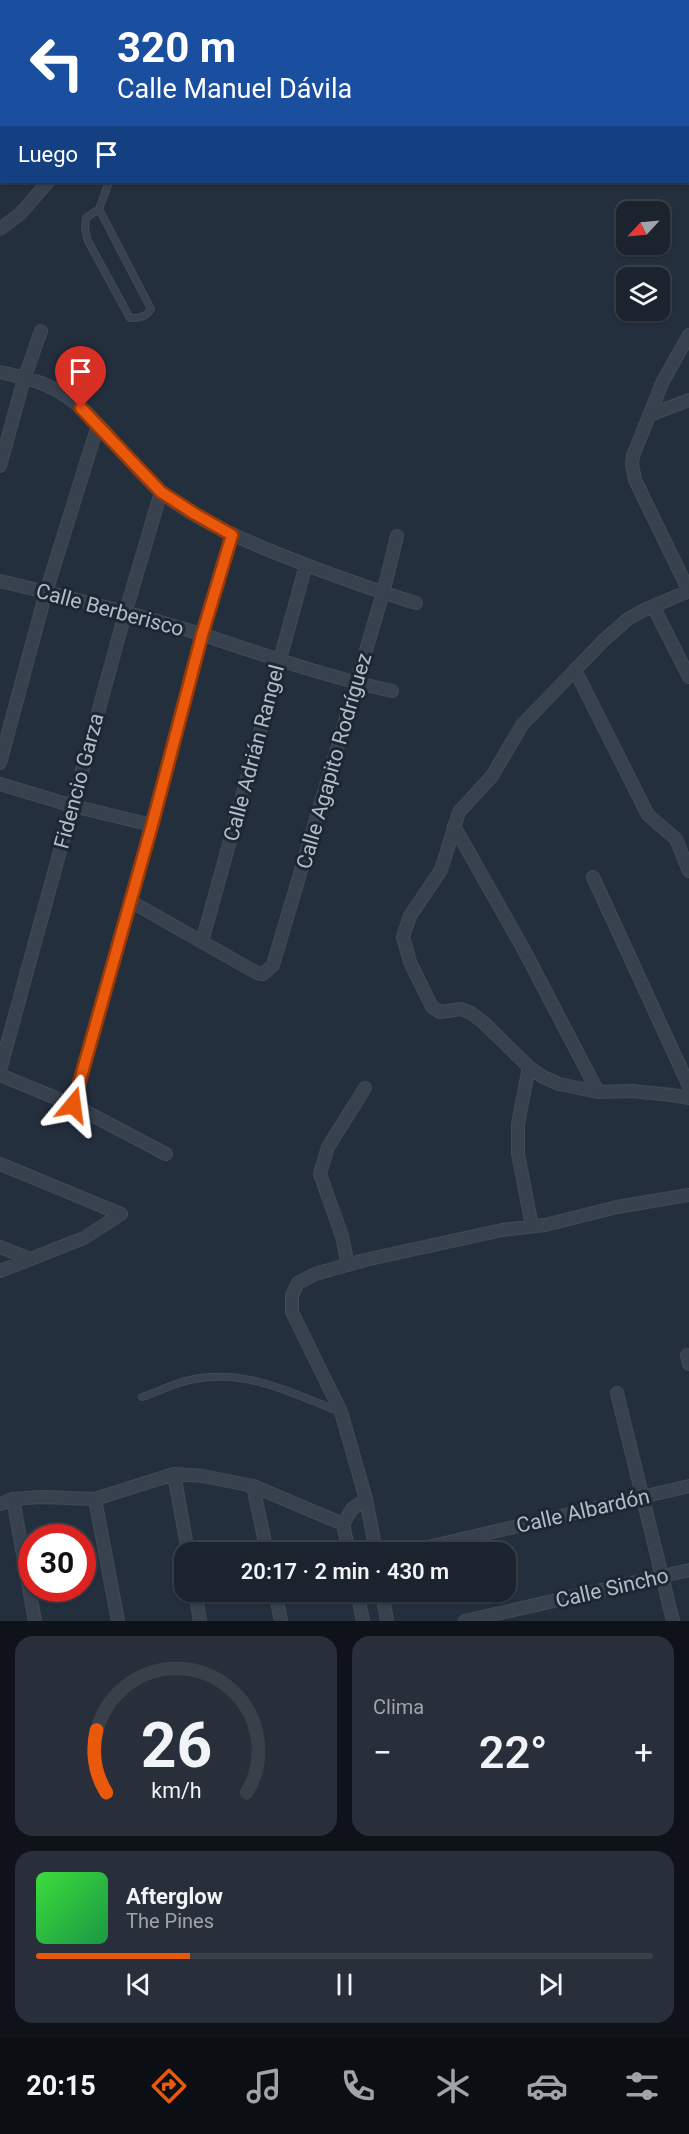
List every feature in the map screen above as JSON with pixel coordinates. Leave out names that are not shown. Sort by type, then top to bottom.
[{"type":"street","points":[[0,229],[21,213],[47,183]]},
{"type":"street","points":[[0,466],[24,379],[41,331]]},
{"type":"street","points":[[689,335],[663,381],[633,456],[632,471],[689,591],[628,619],[604,640],[522,725],[492,776],[459,812],[441,870],[405,927],[404,937],[418,981],[432,1007],[440,1012],[461,1009],[471,1013],[529,1067],[559,1084],[598,1092],[631,1091],[689,1098]]},
{"type":"street","points":[[0,372],[47,385],[64,395],[98,425],[161,492],[232,535],[306,565],[416,603]]},
{"type":"street","points":[[650,416],[689,400]]},
{"type":"street","points":[[0,763],[46,592],[98,425]]},
{"type":"street","name":"Fidencio Garza","points":[[0,1072],[124,614],[161,492]]},
{"type":"street","points":[[73,1105],[152,825],[202,635],[232,535]]},
{"type":"street","name":"Calle Agapito Rodríguez","points":[[202,942],[257,973],[263,974],[268,971],[276,959],[383,593],[397,536]]},
{"type":"street","name":"Calle Adrián Rangel","points":[[202,942],[306,565]]},
{"type":"street","name":"Calle Berberisco","points":[[0,580],[202,635],[280,661],[392,691]]},
{"type":"street","points":[[653,606],[689,677]]},
{"type":"street","points":[[575,670],[648,815],[676,839],[689,871]]},
{"type":"street","points":[[0,784],[72,806],[152,825]]},
{"type":"street","points":[[454,826],[524,950],[598,1092]]},
{"type":"street","points":[[592,877],[689,1086]]},
{"type":"street","points":[[130,901],[202,942]]},
{"type":"street","points":[[529,1067],[518,1124],[518,1154],[532,1227]]},
{"type":"street","points":[[0,1072],[73,1105],[166,1154]]},
{"type":"street","points":[[348,1265],[342,1236],[320,1174],[328,1147],[365,1088]]},
{"type":"street","points":[[0,1164],[121,1214],[84,1238],[0,1272]]},
{"type":"street","points":[[374,1542],[366,1499],[341,1412],[292,1312],[292,1295],[298,1283],[315,1274],[348,1265],[502,1230],[532,1227],[617,1207],[689,1196]]},
{"type":"street","points":[[0,1247],[30,1259]]},
{"type":"street","points":[[617,1393],[673,1621]]},
{"type":"street","points":[[0,1504],[13,1499],[41,1497],[95,1499],[174,1474],[211,1477],[253,1486],[343,1524]]},
{"type":"street","points":[[174,1474],[186,1542]]},
{"type":"street","name":"Calle Albardón","points":[[449,1542],[689,1485]]},
{"type":"street","points":[[253,1486],[265,1542]]},
{"type":"street","points":[[13,1499],[35,1621]]},
{"type":"street","points":[[95,1499],[118,1621]]},
{"type":"street","points":[[347,1542],[343,1524],[352,1509],[366,1499]]},
{"type":"street","name":"Calle Sincho","points":[[465,1621],[689,1570]]},
{"type":"street","points":[[197,1602],[200,1621]]},
{"type":"street","points":[[277,1602],[281,1621]]},
{"type":"street","points":[[359,1602],[363,1621]]},
{"type":"street","points":[[384,1602],[387,1621]]},
{"type":"lane","points":[[99,209],[86,218],[85,229],[88,241],[130,318],[148,315],[152,309],[99,209],[109,183]]},
{"type":"lane","points":[[142,1397],[189,1380],[245,1378],[274,1385],[341,1412]]},
{"type":"route","points":[[73,1105],[152,825],[202,635],[232,535],[161,492],[81,408]]}]
